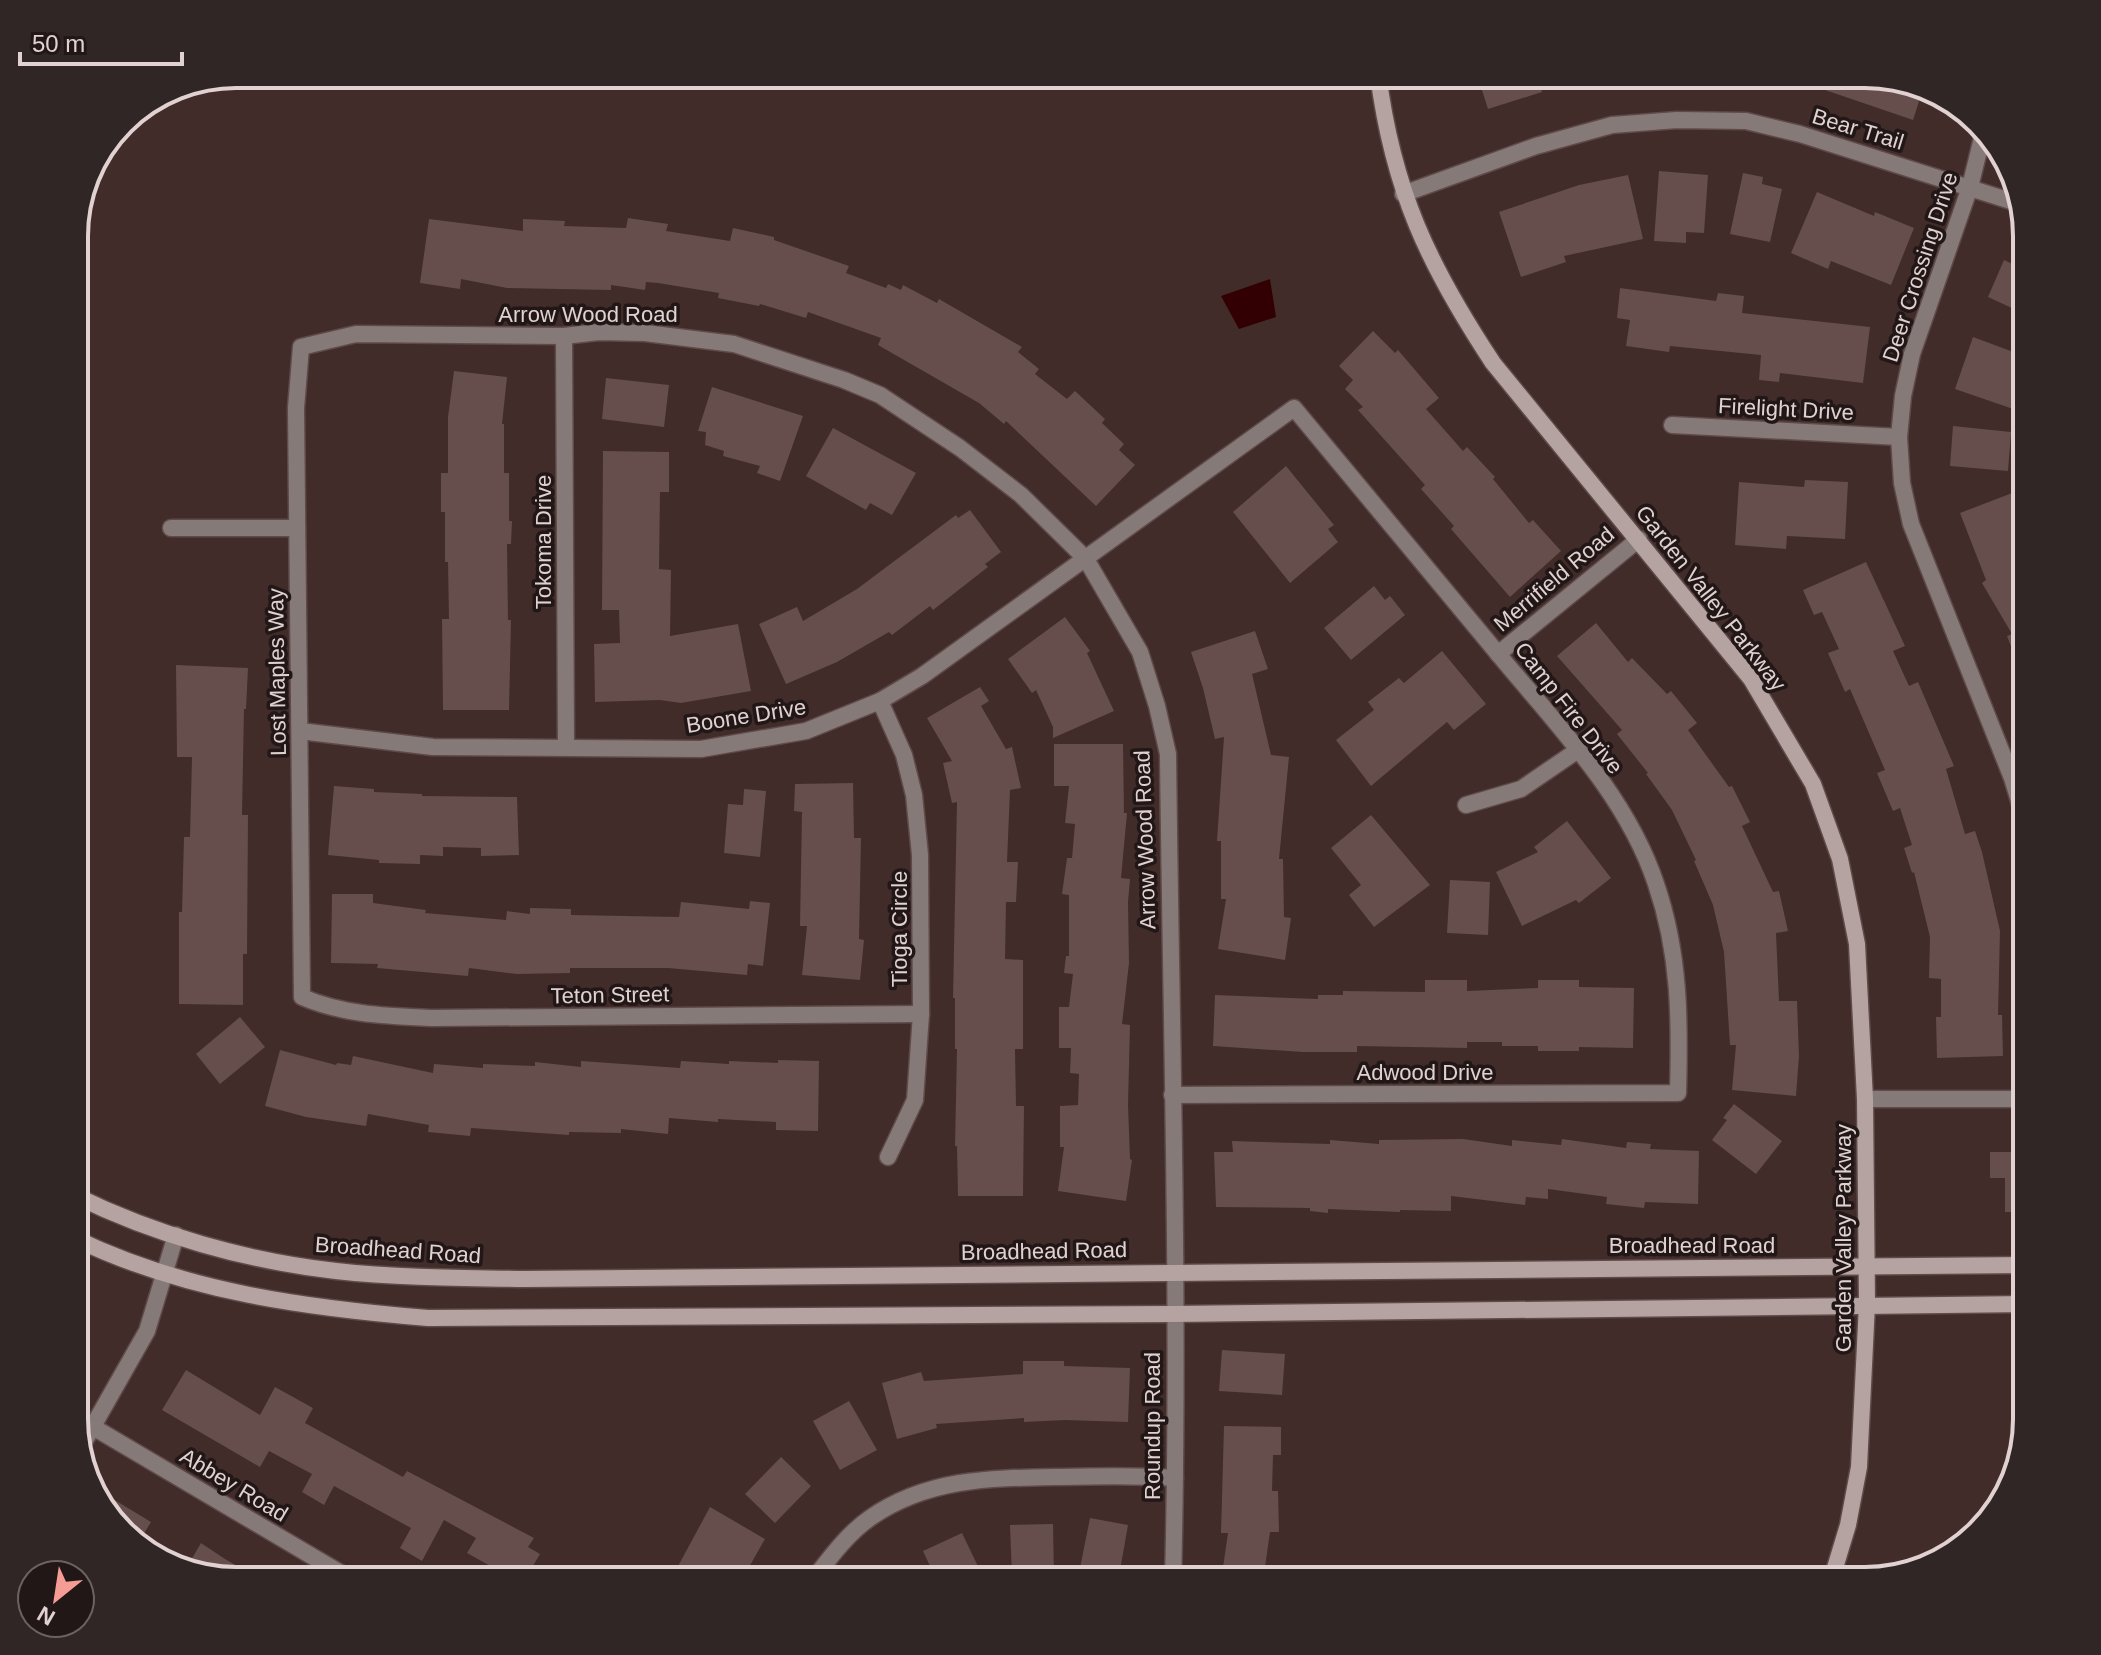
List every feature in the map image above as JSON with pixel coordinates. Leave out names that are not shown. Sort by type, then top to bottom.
[{"type":"street","name":"Garden Valley Parkway","points":[[1380,88],[1384,126],[1403,194],[1425,247],[1458,310],[1493,363],[1751,679],[1813,784],[1840,859],[1857,944],[1865,1099],[1867,1304],[1859,1467],[1848,1525],[1835,1567]]},
{"type":"street","name":"Bear Trail","points":[[1403,194],[1536,146],[1612,125],[1677,120],[1746,121],[1800,134],[2008,200]]},
{"type":"street","name":"Deer Crossing Drive","points":[[1981,144],[1970,187],[1912,354],[1899,437],[1902,483],[1911,524],[2013,781]]},
{"type":"street","name":"Arrow Wood Road","points":[[301,347],[356,334],[564,336],[599,332],[689,336],[734,344],[844,380],[902,409],[1021,495],[1086,559],[1140,652],[1168,754],[1174,1271]]},
{"type":"street","name":"Tokoma Drive","points":[[564,336],[566,747]]},
{"type":"street","name":"Lost Maples Way","points":[[301,347],[296,408],[302,997]]},
{"type":"street","name":"Boone Drive","points":[[300,731],[433,747],[649,750],[714,747],[806,731],[880,701],[922,676],[1294,408]]},
{"type":"street","name":"Camp Fire Drive","points":[[1294,408],[1578,750],[1625,816],[1656,882],[1673,947],[1680,1013],[1678,1093]]},
{"type":"street","name":"Firelight Drive","points":[[1672,425],[1899,437]]},
{"type":"street","points":[[171,528],[297,528]]},
{"type":"street","name":"Merrifield Road","points":[[1498,654],[1639,539]]},
{"type":"street","name":"Tioga Circle","points":[[880,701],[904,755],[914,795],[920,855],[921,1014],[915,1100],[888,1157]]},
{"type":"street","points":[[1466,805],[1521,789],[1578,750]]},
{"type":"street","name":"Teton Street","points":[[302,997],[328,1008],[365,1015],[433,1018],[921,1014]]},
{"type":"street","name":"Adwood Drive","points":[[1172,1095],[1678,1093]]},
{"type":"street","points":[[1865,1099],[2013,1099]]},
{"type":"street","name":"Broadhead Road","points":[[88,1202],[122,1218],[237,1254],[335,1271],[427,1277],[525,1279],[2013,1265]]},
{"type":"street","points":[[89,1434],[147,1331],[176,1235]]},
{"type":"street","points":[[88,1245],[107,1254],[228,1291],[331,1310],[428,1318],[1174,1314],[2013,1304]]},
{"type":"street","name":"Roundup Road","points":[[1173,1567],[1174,1271]]},
{"type":"street","name":"Abbey Road","points":[[93,1427],[330,1567]]},
{"type":"street","points":[[823,1567],[868,1519],[901,1500],[941,1486],[986,1478],[1175,1478]]},
{"type":"shaded area","points":[[1270,279],[1276,317],[1239,329],[1221,296]]},
{"type":"building","points":[[1481,88],[1545,88],[1541,89],[1542,92],[1488,109]]},
{"type":"building","points":[[1819,88],[1875,88],[1913,96],[1920,99],[1913,120]]},
{"type":"building","points":[[1659,171],[1708,175],[1704,233],[1686,232],[1686,243],[1654,241]]},
{"type":"building","points":[[1743,173],[1763,177],[1762,184],[1782,189],[1770,242],[1730,234]]},
{"type":"building","points":[[1628,175],[1643,239],[1564,256],[1566,262],[1521,277],[1499,212],[1579,185]]},
{"type":"building","points":[[1817,192],[1874,216],[1875,212],[1914,228],[1891,285],[1831,261],[1828,269],[1791,253]]},
{"type":"building","points":[[628,218],[668,224],[666,231],[730,241],[733,228],[774,237],[774,240],[849,266],[846,273],[886,288],[888,284],[901,290],[903,285],[937,303],[939,299],[1022,347],[1018,352],[1039,369],[1035,374],[1067,399],[1075,391],[1105,419],[1102,423],[1124,444],[1119,450],[1135,465],[1096,506],[1006,421],[1004,424],[979,403],[878,345],[881,338],[808,312],[806,318],[760,304],[718,298],[719,293],[646,282],[645,290],[611,285],[611,290],[507,288],[461,279],[460,289],[420,283],[429,219],[523,231],[523,219],[565,221],[564,226],[626,228]]},
{"type":"building","points":[[2004,260],[2013,264],[2013,309],[1988,297]]},
{"type":"building","points":[[1620,288],[1716,301],[1718,293],[1744,296],[1742,313],[1870,327],[1863,383],[1780,373],[1779,382],[1759,380],[1761,355],[1670,346],[1669,352],[1626,346],[1630,320],[1617,318]]},
{"type":"building","points":[[1373,331],[1395,353],[1398,350],[1439,398],[1426,409],[1463,451],[1467,447],[1495,477],[1493,479],[1529,523],[1533,520],[1561,551],[1510,597],[1451,529],[1454,526],[1421,489],[1425,485],[1358,410],[1363,407],[1345,389],[1353,380],[1339,366]]},
{"type":"building","points":[[1973,337],[2013,352],[2013,409],[1955,389]]},
{"type":"building","points":[[454,371],[507,377],[502,424],[504,473],[509,473],[509,521],[512,521],[511,544],[507,544],[508,620],[511,620],[509,710],[443,710],[442,619],[449,619],[441,473],[448,473],[448,417]]},
{"type":"building","points":[[606,378],[669,385],[664,427],[602,419]]},
{"type":"building","points":[[712,387],[803,416],[780,481],[757,473],[760,466],[723,456],[724,451],[705,445],[706,432],[698,431]]},
{"type":"building","points":[[1953,426],[2011,432],[2008,471],[1950,466]]},
{"type":"building","points":[[833,428],[916,473],[892,515],[870,503],[866,510],[806,476]]},
{"type":"building","points":[[603,451],[669,452],[669,492],[660,492],[659,569],[671,570],[670,636],[738,624],[751,691],[681,703],[660,700],[595,702],[594,644],[620,643],[619,610],[602,610]]},
{"type":"building","points":[[1286,466],[1334,525],[1328,529],[1338,542],[1290,583],[1233,512]]},
{"type":"building","points":[[1805,480],[1848,482],[1845,539],[1787,536],[1786,549],[1735,545],[1739,482],[1804,487]]},
{"type":"building","points":[[2013,493],[2013,651],[2007,636],[2012,634],[1982,583],[1986,580],[1960,513]]},
{"type":"building","points":[[970,510],[1001,552],[985,564],[988,567],[933,610],[930,606],[892,635],[889,632],[837,662],[786,684],[759,624],[797,607],[803,621],[857,589],[956,515],[958,518]]},
{"type":"building","points":[[1866,562],[1905,646],[1893,651],[1909,686],[1918,682],[1954,766],[1946,769],[1965,834],[1975,831],[1982,852],[2000,931],[1998,1015],[2002,1015],[2003,1056],[1937,1058],[1936,1017],[1941,1017],[1941,979],[1929,978],[1930,937],[1914,872],[1904,848],[1912,845],[1900,808],[1893,811],[1877,773],[1885,770],[1850,689],[1845,692],[1828,653],[1839,649],[1822,612],[1814,615],[1803,590]]},
{"type":"building","points":[[1374,586],[1385,600],[1390,596],[1405,615],[1351,660],[1324,628]]},
{"type":"building","points":[[1065,617],[1090,651],[1087,653],[1114,711],[1053,738],[1053,727],[1036,690],[1032,693],[1008,659]]},
{"type":"building","points":[[1596,623],[1628,662],[1632,658],[1667,694],[1671,691],[1697,723],[1688,730],[1729,787],[1732,786],[1750,822],[1742,826],[1773,892],[1779,891],[1788,931],[1776,933],[1779,1001],[1797,1001],[1799,1056],[1796,1096],[1732,1090],[1736,1045],[1730,1045],[1724,952],[1713,905],[1696,860],[1672,810],[1617,734],[1622,730],[1557,656]]},
{"type":"building","points":[[1255,631],[1268,669],[1252,674],[1271,755],[1289,757],[1279,859],[1283,859],[1284,917],[1291,918],[1285,960],[1218,949],[1226,899],[1221,899],[1221,841],[1217,841],[1224,737],[1215,739],[1191,652]]},
{"type":"building","points":[[1442,651],[1486,704],[1454,730],[1447,722],[1371,786],[1336,740],[1374,710],[1368,702],[1399,678],[1404,683]]},
{"type":"building","points":[[176,665],[248,668],[242,815],[248,815],[247,954],[243,954],[243,1005],[179,1004],[179,912],[182,912],[184,837],[190,837],[192,757],[177,757]]},
{"type":"building","points":[[980,687],[989,701],[981,706],[1006,749],[1012,747],[1021,788],[1010,790],[1007,862],[1018,862],[1016,902],[1006,902],[1005,959],[1023,960],[1023,1049],[1015,1049],[1016,1106],[1024,1106],[1023,1196],[958,1196],[955,1146],[957,1049],[953,998],[957,802],[952,803],[943,763],[952,761],[927,718]]},
{"type":"building","points":[[1054,744],[1123,744],[1124,813],[1127,813],[1121,878],[1130,879],[1129,963],[1122,1024],[1130,1025],[1128,1105],[1132,1160],[1126,1201],[1058,1191],[1064,1147],[1060,1147],[1060,1106],[1078,1105],[1079,1074],[1070,1073],[1071,1048],[1059,1048],[1059,1007],[1069,1007],[1073,974],[1064,973],[1066,956],[1069,956],[1069,895],[1062,894],[1067,858],[1072,858],[1075,824],[1065,823],[1069,786],[1054,786]]},
{"type":"building","points":[[853,783],[854,838],[861,838],[859,939],[864,940],[860,980],[802,975],[807,926],[800,926],[802,812],[794,811],[795,784]]},
{"type":"building","points":[[334,786],[422,796],[517,797],[519,855],[481,856],[481,848],[443,847],[443,856],[420,855],[420,864],[379,863],[379,860],[328,855]]},
{"type":"building","points":[[744,789],[766,791],[760,857],[724,853],[728,804],[743,805]]},
{"type":"building","points":[[1371,815],[1430,885],[1374,927],[1349,895],[1361,885],[1331,848]]},
{"type":"building","points":[[1567,821],[1611,878],[1579,903],[1576,900],[1522,926],[1496,872],[1538,852],[1534,847]]},
{"type":"building","points":[[1450,880],[1490,882],[1488,935],[1447,933]]},
{"type":"building","points":[[332,894],[373,894],[373,903],[426,910],[425,913],[506,920],[507,911],[530,914],[530,908],[571,909],[571,915],[679,917],[681,902],[749,909],[750,901],[770,903],[763,966],[748,964],[747,975],[668,968],[570,968],[570,973],[517,974],[469,968],[468,976],[377,968],[378,964],[331,963]]},
{"type":"building","points":[[1425,980],[1467,980],[1467,991],[1538,988],[1538,980],[1579,980],[1579,987],[1634,988],[1633,1048],[1579,1047],[1579,1051],[1538,1051],[1538,1046],[1467,1042],[1467,1048],[1357,1046],[1357,1052],[1303,1052],[1213,1046],[1215,995],[1318,999],[1318,995],[1343,995],[1343,991],[1425,992]]},
{"type":"building","points":[[240,1017],[265,1047],[220,1084],[196,1054]]},
{"type":"building","points":[[280,1050],[336,1065],[351,1065],[353,1056],[433,1073],[434,1064],[483,1068],[483,1064],[535,1066],[535,1062],[581,1067],[581,1061],[680,1068],[681,1061],[729,1064],[729,1061],[819,1061],[818,1131],[776,1130],[776,1122],[669,1118],[668,1134],[621,1129],[621,1133],[569,1132],[569,1135],[471,1128],[470,1136],[428,1132],[429,1125],[368,1114],[366,1126],[306,1117],[265,1106]]},
{"type":"building","points":[[1734,1104],[1782,1141],[1756,1174],[1712,1140]]},
{"type":"building","points":[[1463,1139],[1512,1146],[1512,1140],[1561,1145],[1562,1139],[1626,1148],[1627,1142],[1651,1144],[1650,1149],[1699,1151],[1698,1204],[1645,1202],[1644,1208],[1606,1204],[1607,1197],[1548,1189],[1548,1199],[1526,1197],[1525,1205],[1451,1196],[1451,1211],[1328,1209],[1328,1213],[1310,1211],[1310,1208],[1216,1207],[1214,1152],[1233,1152],[1232,1141],[1330,1144],[1330,1140],[1379,1144],[1379,1140]]},
{"type":"building","points":[[1990,1152],[2013,1152],[2013,1212],[2005,1212],[2005,1178],[1990,1178]]},
{"type":"building","points":[[1222,1350],[1285,1354],[1282,1395],[1219,1391]]},
{"type":"building","points":[[1023,1361],[1064,1361],[1064,1366],[1130,1368],[1128,1422],[1024,1422],[1024,1418],[936,1424],[937,1428],[897,1439],[882,1383],[921,1372],[924,1381],[1023,1374]]},
{"type":"building","points":[[186,1370],[260,1415],[275,1387],[313,1408],[305,1423],[403,1477],[407,1471],[534,1538],[528,1547],[540,1554],[532,1567],[492,1567],[467,1553],[476,1538],[444,1520],[422,1561],[400,1548],[411,1528],[334,1486],[324,1505],[302,1492],[312,1474],[269,1451],[260,1467],[162,1410]]},
{"type":"building","points":[[849,1401],[877,1450],[840,1470],[813,1421]]},
{"type":"building","points":[[1224,1426],[1281,1427],[1281,1455],[1273,1455],[1272,1491],[1278,1491],[1279,1532],[1270,1532],[1265,1567],[1223,1567],[1228,1533],[1221,1533]]},
{"type":"building","points":[[781,1457],[811,1486],[775,1523],[745,1494]]},
{"type":"building","points":[[113,1500],[151,1522],[144,1534],[125,1517]]},
{"type":"building","points":[[710,1507],[765,1539],[749,1567],[678,1567]]},
{"type":"building","points":[[1090,1518],[1128,1525],[1121,1567],[1080,1567]]},
{"type":"building","points":[[1053,1524],[1054,1567],[1012,1567],[1010,1525]]},
{"type":"building","points":[[962,1533],[978,1567],[930,1567],[923,1551]]},
{"type":"building","points":[[201,1543],[239,1567],[217,1566],[191,1560]]}]
